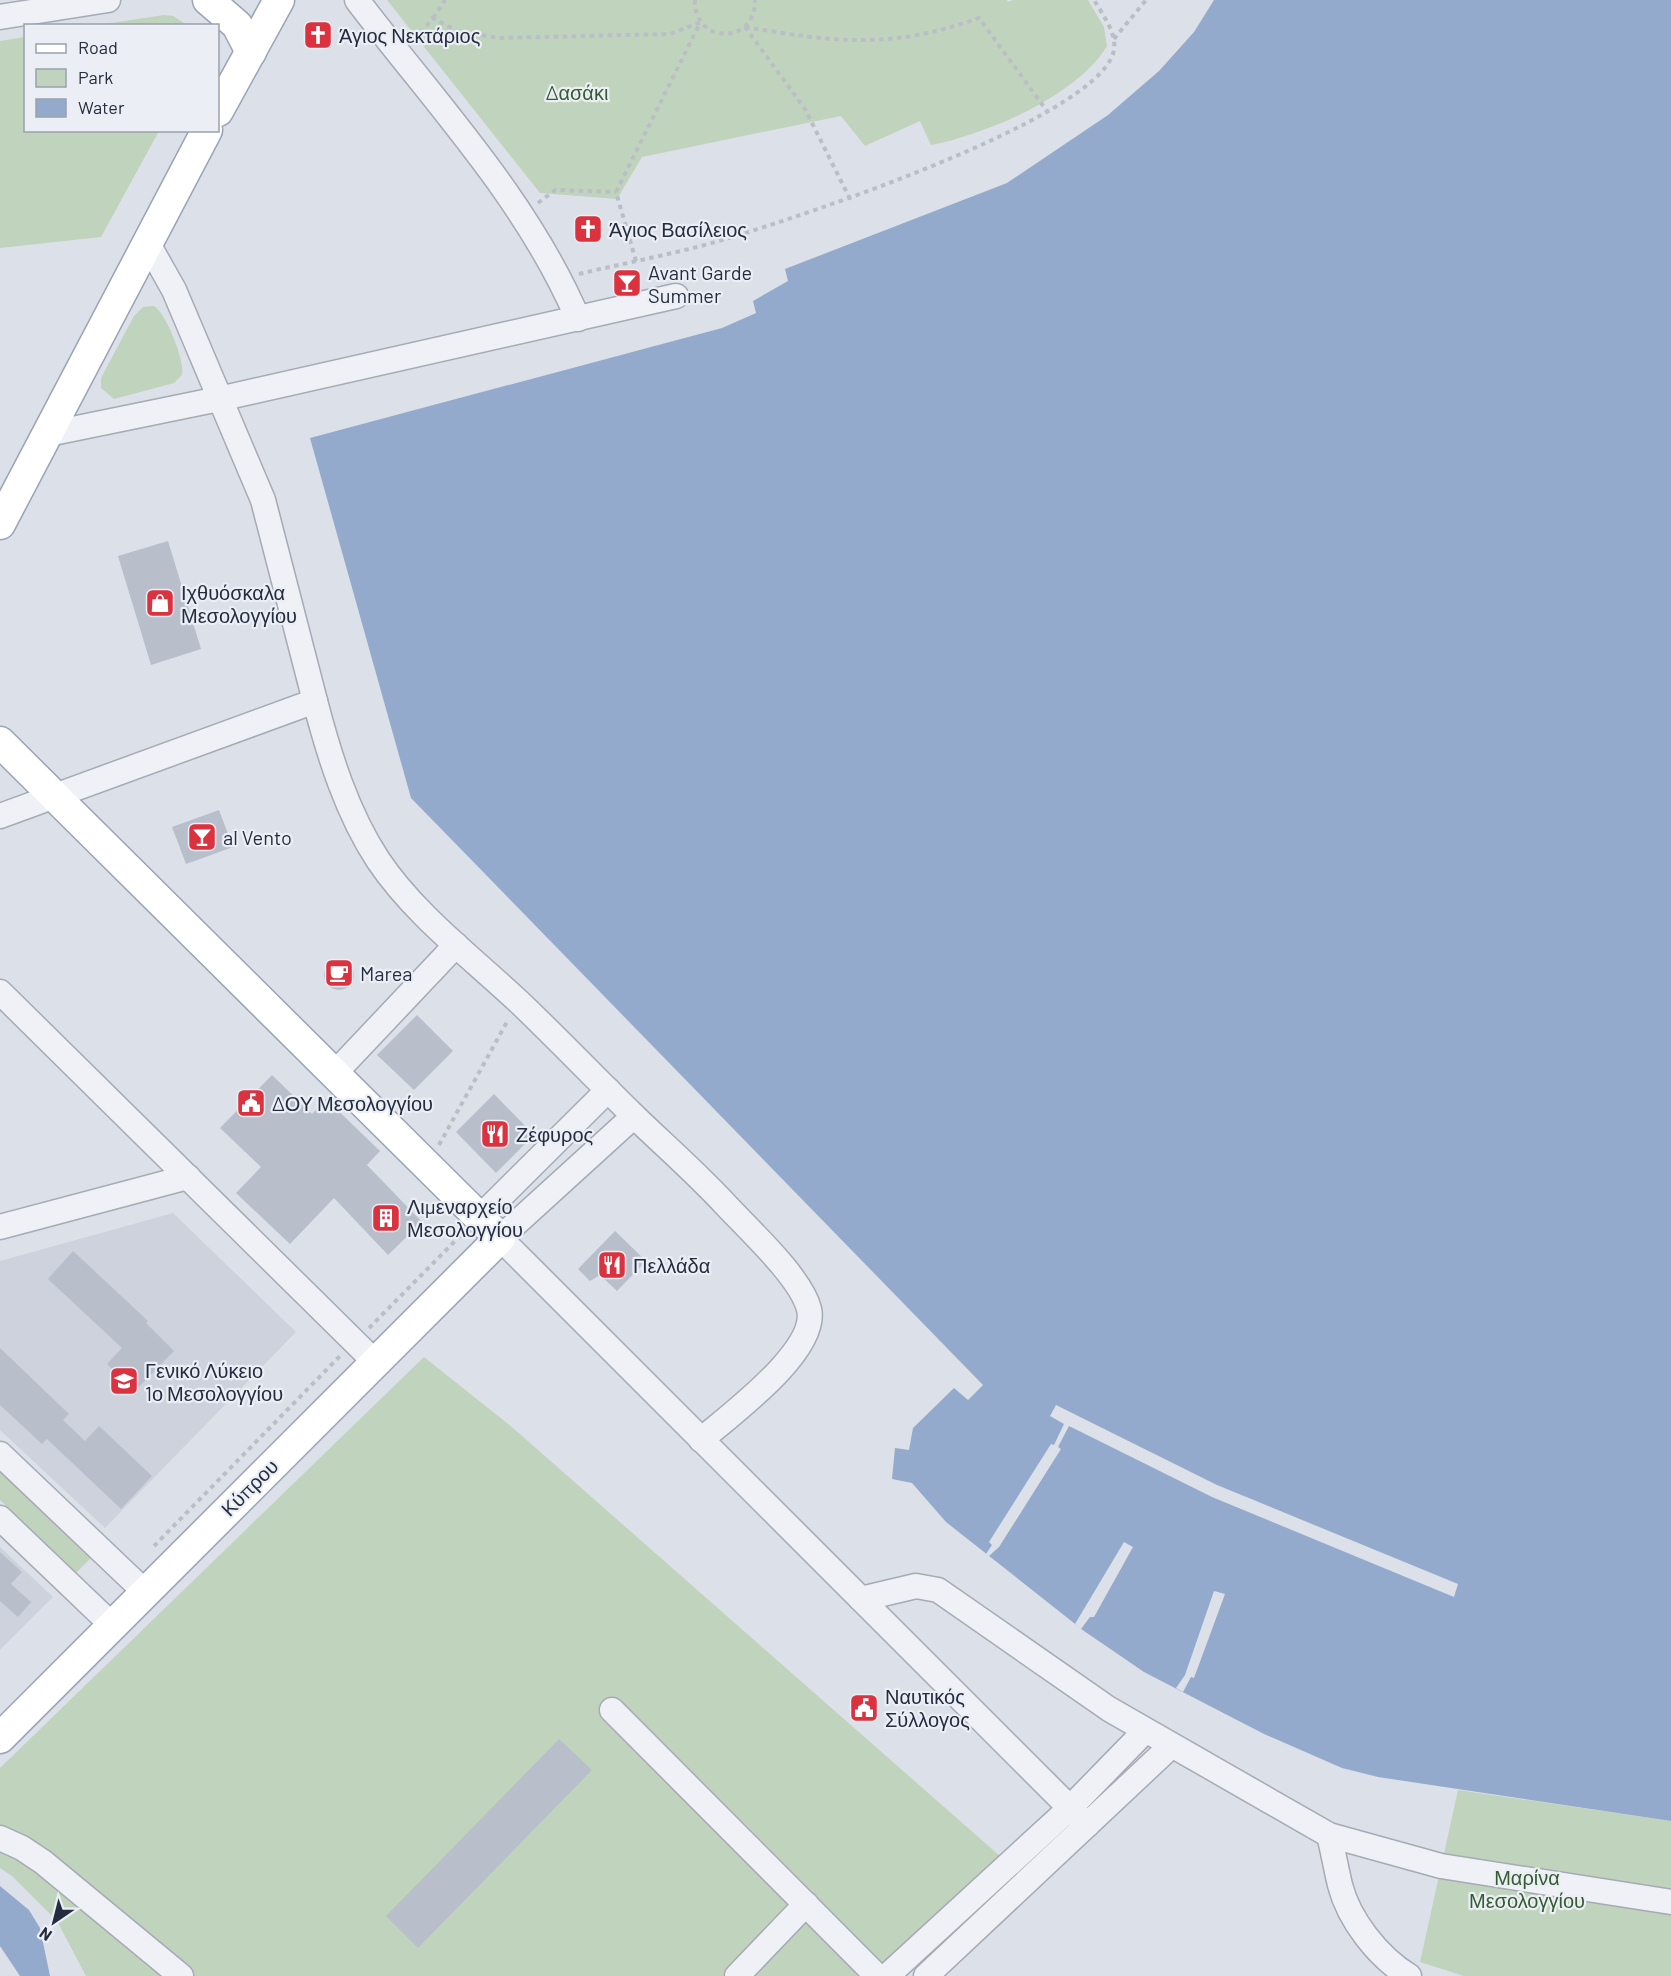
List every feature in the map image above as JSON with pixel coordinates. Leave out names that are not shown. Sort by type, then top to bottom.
[{"type":"main road","points":[[208,0],[237,25],[251,52]]},
{"type":"main road","points":[[219,109],[279,0]]},
{"type":"main road","points":[[0,524],[206,132]]},
{"type":"main road","points":[[0,742],[489,1228]]},
{"type":"main road","name":"Κύπρου","points":[[0,1738],[112,1625],[136,1583],[489,1228]]},
{"type":"street","points":[[0,17],[108,0]]},
{"type":"street","points":[[357,0],[522,215],[561,278],[578,319]]},
{"type":"street","points":[[147,242],[174,290],[263,500],[324,737],[366,840],[397,884],[456,945],[518,1001],[691,1169],[761,1243],[796,1282],[809,1309],[808,1328],[797,1350],[769,1380],[701,1440]]},
{"type":"street","points":[[48,434],[219,399],[676,296]]},
{"type":"street","points":[[0,816],[315,701]]},
{"type":"street","points":[[334,1074],[456,945]]},
{"type":"street","points":[[0,992],[364,1352]]},
{"type":"street","points":[[489,1228],[608,1090]]},
{"type":"street","points":[[489,1228],[634,1116]]},
{"type":"street","points":[[0,1227],[188,1177]]},
{"type":"street","points":[[489,1228],[1087,1825]]},
{"type":"street","points":[[0,1454],[136,1583]]},
{"type":"street","points":[[0,1518],[112,1625]]},
{"type":"street","points":[[861,1599],[916,1586],[938,1590],[1109,1709],[1329,1835],[1441,1866],[1671,1902]]},
{"type":"street","points":[[612,1710],[877,1976]]},
{"type":"street","points":[[887,1976],[1070,1809],[1145,1731]]},
{"type":"street","points":[[926,1976],[1171,1746]]},
{"type":"street","points":[[1329,1835],[1341,1886],[1350,1912],[1378,1950],[1409,1976]]},
{"type":"street","points":[[0,1838],[22,1848],[43,1863],[181,1976]]},
{"type":"street","points":[[737,1976],[806,1904]]},
{"type":"path","points":[[401,58],[445,0]]},
{"type":"path","points":[[695,0],[696,13],[701,22],[717,33],[727,34],[745,27],[858,42],[897,40],[944,31],[979,18],[1047,111]]},
{"type":"path","points":[[745,27],[754,11],[754,0]]},
{"type":"path","points":[[561,278],[729,238],[849,197],[961,153],[1047,111],[1080,93],[1102,73],[1114,51],[1114,39],[1094,0]]},
{"type":"path","points":[[1114,39],[1146,0]]},
{"type":"path","points":[[433,18],[457,31],[499,38],[600,38],[670,34],[701,22]]},
{"type":"path","points":[[636,261],[616,192],[701,22]]},
{"type":"path","points":[[745,27],[806,109],[849,197]]},
{"type":"path","points":[[522,215],[555,190],[616,192]]},
{"type":"path","points":[[427,1167],[518,1001]]},
{"type":"path","name":"Κύπρου","points":[[136,1583],[489,1228]]},
{"type":"shaded area","name":"Γενικό Λύκειο 1ο Μεσολογγίου","points":[[173,1213],[296,1332],[105,1528],[0,1430],[0,1261]]},
{"type":"shaded area","points":[[0,1547],[53,1597],[0,1650]]},
{"type":"green space","name":"Δασάκι","points":[[387,0],[1007,0],[1008,2],[1013,0],[1088,0],[1104,27],[1107,46],[1093,64],[1075,81],[1053,96],[1003,122],[953,140],[931,145],[920,121],[865,146],[841,116],[642,157],[617,199],[540,193]]},
{"type":"green space","points":[[164,15],[173,16],[185,24],[105,24]]},
{"type":"green space","points":[[24,37],[24,132],[158,132],[101,237],[0,248],[0,41]]},
{"type":"green space","points":[[154,306],[164,318],[174,338],[181,359],[182,375],[174,383],[114,399],[101,388],[101,378],[134,316],[143,307]]},
{"type":"green space","points":[[424,1357],[513,1428],[1001,1857],[873,1976],[86,1976],[57,1921],[12,1876],[0,1868],[0,1768]]},
{"type":"green space","points":[[0,1472],[91,1558],[76,1573],[0,1500]]},
{"type":"green space","name":"Μαρίνα Μεσολογγίου","points":[[1458,1790],[1671,1821],[1671,1976],[1464,1976],[1420,1962]]},
{"type":"water","points":[[1214,0],[1671,0],[1671,1821],[1378,1777],[1342,1768],[1264,1734],[1144,1672],[1084,1631],[946,1522],[912,1483],[892,1479],[895,1448],[909,1450],[913,1428],[954,1388],[968,1400],[983,1385],[411,798],[310,438],[722,328],[756,313],[753,301],[788,281],[785,269],[1007,183],[1108,115],[1159,71],[1194,32]]},
{"type":"water","points":[[0,1886],[29,1910],[40,1928],[50,1976],[20,1976],[0,1946]]},
{"type":"pier","points":[[1056,1405],[1217,1485],[1458,1584],[1454,1597],[1212,1497],[1069,1426],[1058,1447],[1061,1449],[999,1547],[989,1556],[986,1554],[992,1545],[989,1542],[1051,1444],[1054,1445],[1064,1424],[1050,1416]]},
{"type":"pier","points":[[1124,1542],[1133,1547],[1094,1617],[1090,1617],[1081,1629],[1075,1624]]},
{"type":"pier","points":[[1214,1591],[1225,1594],[1194,1678],[1191,1677],[1183,1692],[1176,1688],[1185,1675]]},
{"type":"building","name":"Ιχθυόσκαλα Μεσολογγίου","points":[[168,541],[201,649],[151,665],[118,556]]},
{"type":"building","name":"al Vento","points":[[219,810],[233,847],[186,864],[172,827]]},
{"type":"building","name":"Marea","points":[[339,960],[350,964],[354,975],[350,986],[339,990],[328,986],[324,975],[328,964]]},
{"type":"building","points":[[417,1015],[453,1051],[414,1090],[377,1055]]},
{"type":"building","points":[[272,1075],[312,1114],[326,1099],[380,1151],[367,1165],[422,1222],[388,1255],[334,1198],[290,1244],[236,1193],[261,1167],[220,1128]]},
{"type":"building","name":"Ζέφυρος","points":[[494,1094],[534,1135],[496,1173],[456,1132]]},
{"type":"building","name":"Πελλάδα","points":[[615,1231],[646,1261],[617,1291],[600,1275],[590,1281],[578,1269]]},
{"type":"building","points":[[73,1251],[148,1321],[146,1323],[174,1351],[135,1391],[107,1364],[122,1348],[48,1279]]},
{"type":"building","points":[[0,1348],[69,1414],[63,1420],[85,1441],[99,1426],[152,1476],[121,1509],[47,1439],[42,1444],[0,1405]]},
{"type":"building","points":[[0,1552],[22,1572],[11,1584],[31,1602],[18,1617],[0,1601]]},
{"type":"building","points":[[559,1739],[592,1770],[418,1948],[386,1916]]},
{"type":"place","name":"Άγιος Νεκτάριος","points":[[318,35]]},
{"type":"place","name":"Άγιος Βασίλειος","points":[[588,229]]},
{"type":"place","name":"Avant Garde Summer","points":[[627,283]]},
{"type":"place","name":"Ιχθυόσκαλα Μεσολογγίου","points":[[160,603]]},
{"type":"place","name":"al Vento","points":[[202,837]]},
{"type":"place","name":"Marea","points":[[339,973]]},
{"type":"place","name":"ΔΟΥ Μεσολογγίου","points":[[251,1103]]},
{"type":"place","name":"Ζέφυρος","points":[[495,1134]]},
{"type":"place","name":"Λιμεναρχείο Μεσολογγίου","points":[[386,1218]]},
{"type":"place","name":"Πελλάδα","points":[[612,1265]]},
{"type":"place","name":"Γενικό Λύκειο 1ο Μεσολογγίου","points":[[124,1381]]},
{"type":"place","name":"Ναυτικός Σύλλογος","points":[[864,1708]]}]
